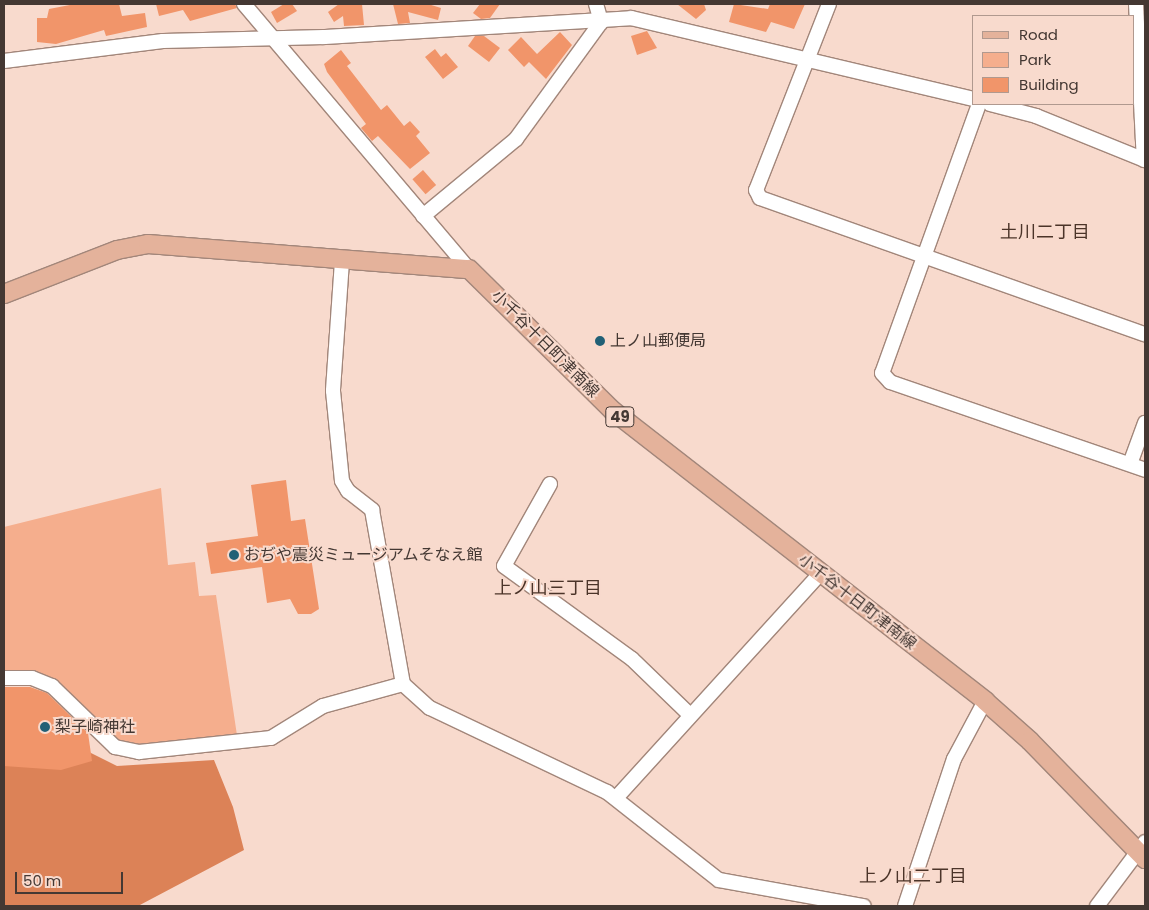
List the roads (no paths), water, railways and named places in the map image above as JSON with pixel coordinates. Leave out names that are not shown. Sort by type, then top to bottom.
[{"type":"main road","points":[[4,294],[117,250],[148,244],[342,261],[469,269]]},
{"type":"main road","name":"小千谷十日町津南線","points":[[469,269],[614,411],[985,701],[1030,741],[1143,851]]},
{"type":"street","points":[[244,4],[469,269]]},
{"type":"street","points":[[596,4],[601,22]]},
{"type":"street","points":[[829,4],[756,190],[760,198],[1145,334]]},
{"type":"street","points":[[994,105],[1036,116],[1145,160],[1136,4]]},
{"type":"street","points":[[4,61],[163,41],[272,39],[601,22],[631,18],[972,100]]},
{"type":"street","points":[[423,216],[516,140],[601,22]]},
{"type":"street","points":[[980,105],[882,373],[886,378],[1145,470]]},
{"type":"street","points":[[342,261],[333,391],[342,481],[372,510],[403,684],[430,708],[616,798],[719,880],[864,906]]},
{"type":"street","points":[[1130,464],[1145,423]]},
{"type":"street","points":[[550,484],[504,566],[632,659],[690,715]]},
{"type":"street","points":[[616,798],[821,573]]},
{"type":"street","points":[[4,678],[32,678],[52,686],[116,747],[139,752],[271,738],[323,706],[403,684]]},
{"type":"street","points":[[905,906],[954,759],[985,701]]},
{"type":"street","points":[[1097,906],[1143,851]]},
{"type":"place","name":"上ノ山郵便局","points":[[600,341]]},
{"type":"place","name":"おぢや震災ミュージアムそなえ館","points":[[234,555]]},
{"type":"place","name":"梨子崎神社","points":[[45,727]]},
{"type":"district","name":"土川二丁目","points":[[1045,232]]},
{"type":"district","name":"上ノ山三丁目","points":[[548,588]]},
{"type":"district","name":"上ノ山二丁目","points":[[913,876]]}]
